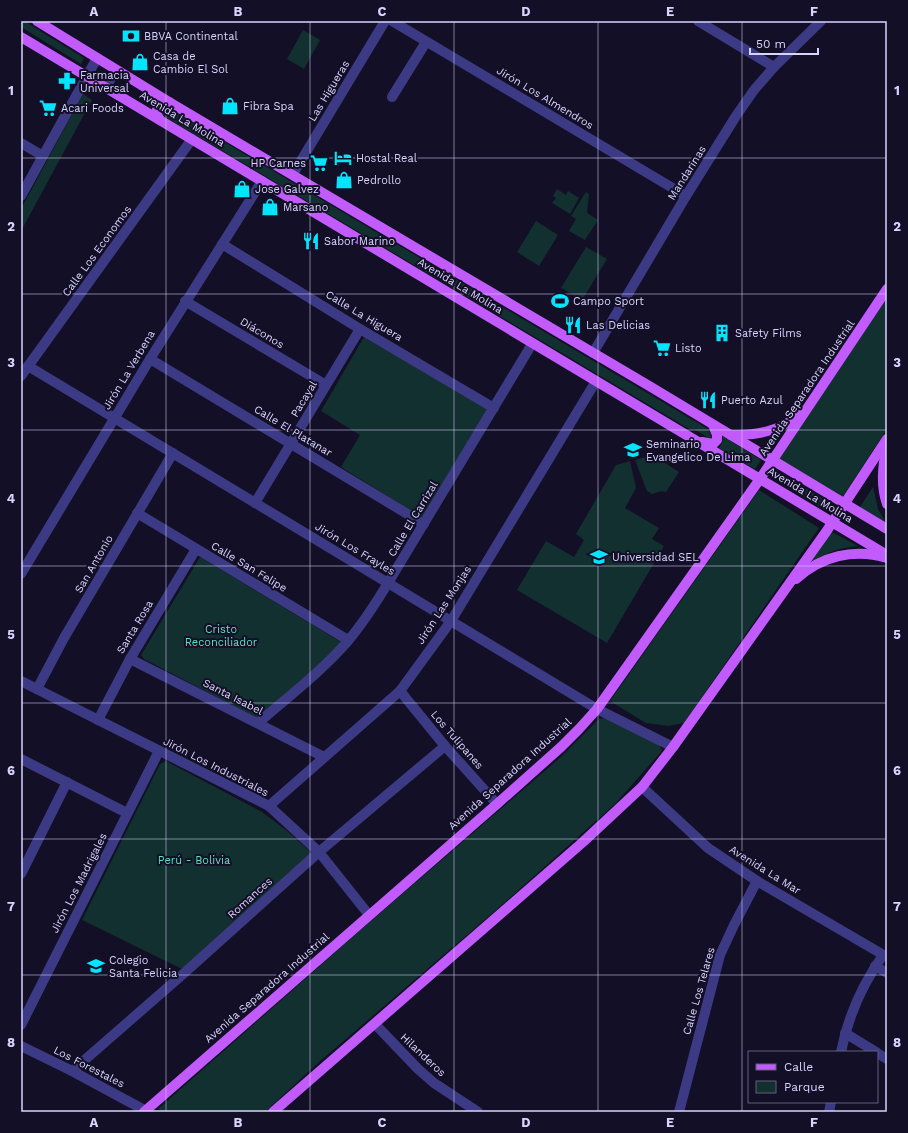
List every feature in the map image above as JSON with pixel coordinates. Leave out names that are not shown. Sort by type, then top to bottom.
[{"type":"main road","name":"Avenida La Molina","points":[[37,21],[169,102],[293,174],[887,529]]},
{"type":"main road","name":"Avenida La Molina","points":[[21,37],[887,555]]},
{"type":"main road","points":[[160,120],[156,110],[163,102],[169,102]]},
{"type":"main road","name":"Avenida Separadora Industrial","points":[[146,1112],[497,804],[579,729],[597,709],[773,461],[887,290]]},
{"type":"main road","points":[[730,435],[762,433],[778,428],[792,421],[805,411]]},
{"type":"main road","points":[[684,434],[705,443],[713,444],[717,440],[713,425]]},
{"type":"main road","points":[[273,1112],[583,842],[642,787],[673,747],[832,522],[887,439]]},
{"type":"main road","points":[[887,449],[884,461],[883,482],[887,504]]},
{"type":"main road","points":[[784,590],[812,567],[833,558],[855,554],[870,554],[887,558]]},
{"type":"street","name":"Las Higueras","points":[[293,174],[385,21]]},
{"type":"street","name":"Jirón Los Almendros","points":[[392,21],[686,196]]},
{"type":"street","points":[[698,21],[774,67]]},
{"type":"street","name":"Mandarinas","points":[[593,353],[686,196],[736,116],[754,90],[774,67],[821,21]]},
{"type":"street","points":[[392,97],[426,42]]},
{"type":"street","points":[[21,196],[97,58]]},
{"type":"street","points":[[106,87],[116,70]]},
{"type":"street","name":"Calle Los Economos","points":[[21,376],[192,139]]},
{"type":"street","points":[[21,143],[43,156]]},
{"type":"street","name":"Jirón La Verbena","points":[[21,574],[185,301],[262,181]]},
{"type":"street","name":"Calle La Higuera","points":[[222,244],[360,329],[494,408]]},
{"type":"street","name":"Diáconos","points":[[185,301],[326,385]]},
{"type":"street","name":"Pacayal","points":[[255,503],[360,329]]},
{"type":"street","name":"Calle El Carrizal","points":[[258,723],[330,659],[366,618],[532,344]]},
{"type":"street","name":"Calle El Platanar","points":[[150,359],[424,524]]},
{"type":"street","name":"Jirón Los Frayles","points":[[28,366],[597,709],[673,747]]},
{"type":"street","name":"Jirón Las Monjas","points":[[269,806],[400,691],[451,621],[596,380]]},
{"type":"street","name":"San Antonio","points":[[38,689],[64,638],[173,453]]},
{"type":"street","name":"Calle San Felipe","points":[[137,513],[348,640]]},
{"type":"street","name":"Santa Rosa","points":[[98,720],[130,659],[196,549]]},
{"type":"street","name":"Santa Isabel","points":[[130,659],[324,757]]},
{"type":"street","name":"Jirón Los Industriales","points":[[21,681],[269,806],[319,852],[370,915]]},
{"type":"street","name":"Los Tulipanes","points":[[400,691],[445,746],[497,804]]},
{"type":"street","name":"Romances","points":[[72,1071],[182,976],[319,852],[445,746]]},
{"type":"street","name":"Jirón Los Madrigales","points":[[21,1025],[159,751]]},
{"type":"street","points":[[21,759],[128,814]]},
{"type":"street","points":[[21,874],[67,782]]},
{"type":"street","name":"Avenida La Mar","points":[[642,787],[708,848],[757,881],[885,956]]},
{"type":"street","name":"Calle Los Telares","points":[[679,1112],[720,955],[757,881]]},
{"type":"street","points":[[841,1051],[845,1033],[855,1004],[875,966],[885,956]]},
{"type":"street","points":[[875,966],[887,973]]},
{"type":"street","name":"Hilanderos","points":[[375,1024],[423,1074],[478,1112]]},
{"type":"street","points":[[845,1033],[874,1051]]},
{"type":"street","name":"Los Forestales","points":[[21,1046],[72,1071],[146,1112]]},
{"type":"street","points":[[878,1053],[887,1059]]},
{"type":"green space","points":[[21,21],[24,21],[84,58],[81,64],[21,27]]},
{"type":"green space","points":[[303,30],[320,40],[304,69],[287,59]]},
{"type":"green space","points":[[83,94],[92,100],[21,231],[21,209]]},
{"type":"green space","points":[[165,109],[169,109],[708,429],[712,438],[710,439],[694,429],[691,430],[164,116],[163,113]]},
{"type":"green space","points":[[557,189],[566,195],[568,191],[579,198],[570,214],[552,203],[556,198],[553,196]]},
{"type":"green space","points":[[586,192],[589,194],[587,213],[598,220],[585,240],[569,231],[576,219],[571,216]]},
{"type":"green space","points":[[536,221],[558,235],[539,266],[517,252]]},
{"type":"green space","points":[[586,247],[607,259],[582,300],[561,288]]},
{"type":"green space","points":[[887,297],[887,429],[843,496],[778,459]]},
{"type":"green space","points":[[364,337],[486,408],[487,412],[423,516],[419,516],[341,467],[360,435],[321,411]]},
{"type":"green space","points":[[723,436],[761,460],[755,469],[719,448],[722,443]]},
{"type":"green space","points":[[653,455],[679,472],[666,492],[662,491],[652,494],[647,491],[635,460]]},
{"type":"green space","points":[[630,461],[636,488],[625,508],[659,528],[652,539],[664,546],[607,643],[517,590],[546,541],[574,557],[584,540],[576,534],[616,465]]},
{"type":"green space","points":[[776,471],[834,505],[826,509],[821,508],[781,482],[776,475]]},
{"type":"green space","points":[[873,487],[878,509],[887,525],[860,507]]},
{"type":"green space","points":[[759,490],[819,528],[684,723],[668,726],[646,723],[610,701]]},
{"type":"green space","points":[[830,531],[858,546],[829,553],[804,568]]},
{"type":"green space","name":"Cristo Reconciliador","points":[[200,557],[341,642],[340,647],[261,720],[144,659],[141,655]]},
{"type":"green space","points":[[610,717],[657,741],[662,751],[615,804],[503,904],[318,1063],[265,1112],[164,1112],[158,1109],[364,927],[562,756],[599,719]]},
{"type":"green space","name":"Perú - Bolivia","points":[[166,761],[262,812],[286,830],[312,853],[182,969],[82,920],[160,764]]},
{"type":"place","name":"BBVA Continental","points":[[131,36]]},
{"type":"place","name":"Casa de Cambio El Sol","points":[[140,62]]},
{"type":"place","name":"Farmacia Universal","points":[[67,81]]},
{"type":"place","name":"Fibra Spa","points":[[230,106]]},
{"type":"place","name":"Acari Foods","points":[[48,108]]},
{"type":"place","name":"Hostal Real","points":[[343,158]]},
{"type":"place","name":"HP Carnes","points":[[319,163]]},
{"type":"place","name":"Pedrollo","points":[[344,180]]},
{"type":"place","name":"Jose Galvez","points":[[242,189]]},
{"type":"place","name":"Marsano","points":[[270,207]]},
{"type":"place","name":"Sabor Marino","points":[[311,241]]},
{"type":"place","name":"Campo Sport","points":[[560,301]]},
{"type":"place","name":"Las Delicias","points":[[573,325]]},
{"type":"place","name":"Safety Films","points":[[722,333]]},
{"type":"place","name":"Listo","points":[[662,348]]},
{"type":"place","name":"Puerto Azul","points":[[708,400]]},
{"type":"place","name":"Seminario Evangelico De Lima","points":[[633,450]]},
{"type":"place","name":"Universidad SEL","points":[[599,557]]},
{"type":"place","name":"Colegio Santa Felicia","points":[[96,966]]}]
